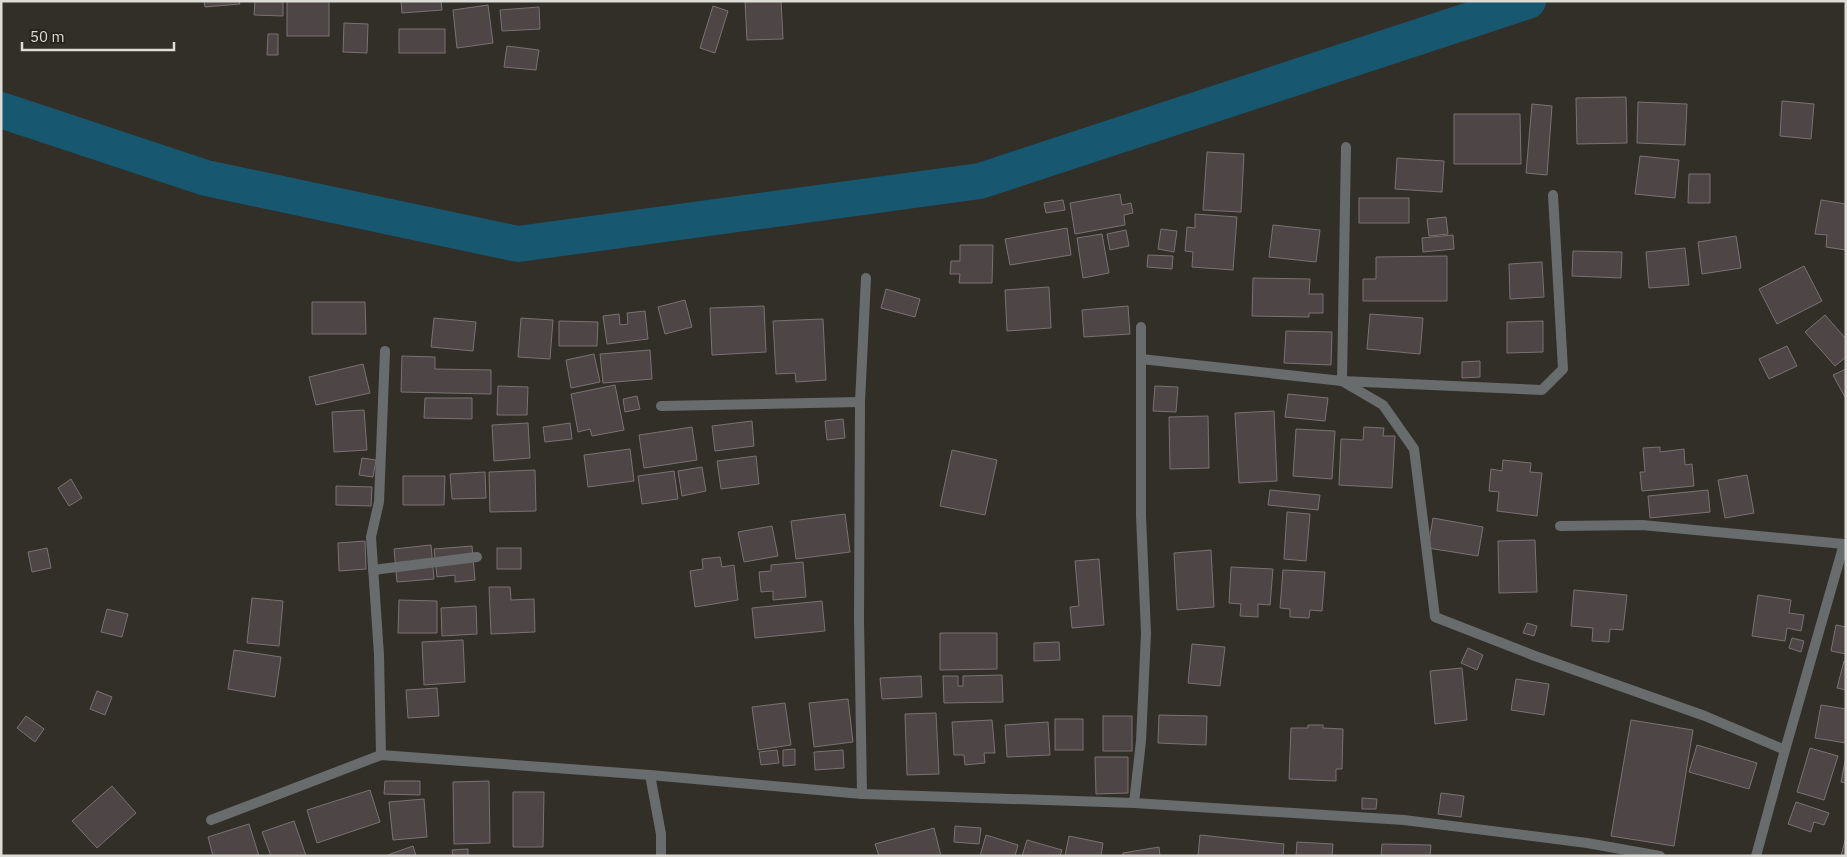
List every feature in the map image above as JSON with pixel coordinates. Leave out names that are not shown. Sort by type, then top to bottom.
[{"type":"street","points":[[1342,381],[1346,147]]},
{"type":"street","points":[[1141,358],[1342,381],[1542,390],[1563,369],[1553,195]]},
{"type":"street","points":[[862,794],[858,619],[860,402],[866,278]]},
{"type":"street","points":[[1134,803],[1142,741],[1146,633],[1141,516],[1141,327]]},
{"type":"street","points":[[381,755],[379,655],[371,537],[380,502],[385,351]]},
{"type":"street","points":[[1342,381],[1383,405],[1414,449],[1435,617],[1535,656],[1705,716],[1785,750]]},
{"type":"street","points":[[661,406],[860,402]]},
{"type":"street","points":[[1560,526],[1642,525],[1845,544],[1756,856]]},
{"type":"street","points":[[372,570],[476,557]]},
{"type":"street","points":[[211,820],[381,755],[650,774],[862,794],[1134,803],[1404,820],[1587,843],[1660,856]]},
{"type":"street","points":[[650,774],[661,834],[661,856]]},
{"type":"building","points":[[204,1],[239,1],[240,4],[205,7]]},
{"type":"building","points":[[255,1],[283,1],[283,16],[254,15]]},
{"type":"building","points":[[287,1],[329,1],[329,36],[287,36]]},
{"type":"building","points":[[401,1],[441,1],[442,10],[402,13]]},
{"type":"building","points":[[745,1],[781,1],[783,39],[747,40]]},
{"type":"building","points":[[488,5],[493,43],[457,48],[453,10]]},
{"type":"building","points":[[713,6],[728,11],[715,53],[700,48]]},
{"type":"building","points":[[539,7],[540,29],[502,31],[500,10]]},
{"type":"building","points":[[344,23],[368,24],[367,53],[343,52]]},
{"type":"building","points":[[399,29],[445,29],[445,53],[399,53]]},
{"type":"building","points":[[268,34],[278,34],[278,55],[267,55]]},
{"type":"building","points":[[507,46],[539,50],[536,70],[504,67]]},
{"type":"building","points":[[1626,97],[1627,143],[1577,144],[1576,98]]},
{"type":"building","points":[[1782,101],[1814,104],[1811,139],[1780,136]]},
{"type":"building","points":[[1638,102],[1687,104],[1685,145],[1637,143]]},
{"type":"building","points":[[1532,104],[1552,106],[1547,175],[1526,173]]},
{"type":"building","points":[[1454,114],[1520,114],[1521,164],[1454,164]]},
{"type":"building","points":[[1207,152],[1244,154],[1241,212],[1203,210]]},
{"type":"building","points":[[1640,156],[1679,160],[1675,198],[1635,194]]},
{"type":"building","points":[[1397,158],[1444,161],[1442,192],[1395,189]]},
{"type":"building","points":[[1689,174],[1710,174],[1710,203],[1688,203]]},
{"type":"building","points":[[1120,194],[1122,205],[1131,203],[1133,213],[1124,215],[1125,225],[1075,234],[1070,203]]},
{"type":"building","points":[[1359,198],[1409,198],[1409,223],[1359,223]]},
{"type":"building","points":[[1063,200],[1065,210],[1046,213],[1044,203]]},
{"type":"building","points":[[1821,200],[1846,204],[1846,250],[1826,247],[1827,235],[1815,234]]},
{"type":"building","points":[[1195,214],[1237,217],[1233,270],[1192,267],[1193,252],[1185,251],[1187,227],[1195,228]]},
{"type":"building","points":[[1446,217],[1448,234],[1429,236],[1427,219]]},
{"type":"building","points":[[1273,225],[1320,230],[1316,262],[1269,257]]},
{"type":"building","points":[[1067,228],[1071,255],[1010,265],[1005,239]]},
{"type":"building","points":[[1161,229],[1177,231],[1174,252],[1158,249]]},
{"type":"building","points":[[1126,230],[1129,246],[1110,250],[1107,234]]},
{"type":"building","points":[[1102,234],[1109,273],[1083,278],[1077,238]]},
{"type":"building","points":[[1453,235],[1454,249],[1423,252],[1422,238]]},
{"type":"building","points":[[1736,236],[1741,268],[1702,274],[1698,242]]},
{"type":"building","points":[[960,245],[993,245],[992,283],[959,283],[960,274],[950,274],[951,261],[960,261]]},
{"type":"building","points":[[1685,248],[1689,285],[1649,288],[1646,252]]},
{"type":"building","points":[[1573,251],[1622,252],[1621,278],[1572,276]]},
{"type":"building","points":[[1148,255],[1173,256],[1172,269],[1147,267]]},
{"type":"building","points":[[1447,256],[1447,301],[1363,301],[1363,279],[1376,279],[1376,257]]},
{"type":"building","points":[[1542,262],[1544,297],[1510,299],[1509,264]]},
{"type":"building","points":[[1804,266],[1822,301],[1777,324],[1759,289]]},
{"type":"building","points":[[1253,278],[1310,279],[1309,294],[1323,294],[1323,313],[1309,313],[1309,317],[1252,316]]},
{"type":"building","points":[[1049,287],[1051,328],[1007,331],[1005,290]]},
{"type":"building","points":[[886,289],[920,299],[915,317],[881,308]]},
{"type":"building","points":[[685,300],[692,327],[665,334],[658,307]]},
{"type":"building","points":[[312,302],[365,302],[366,334],[312,334]]},
{"type":"building","points":[[764,306],[766,352],[712,355],[710,308]]},
{"type":"building","points":[[1128,306],[1130,334],[1084,337],[1082,310]]},
{"type":"building","points":[[645,311],[648,339],[607,344],[603,316],[619,314],[620,325],[628,324],[627,313]]},
{"type":"building","points":[[1370,314],[1423,318],[1420,354],[1367,349]]},
{"type":"building","points":[[1825,315],[1846,339],[1846,357],[1835,366],[1805,332]]},
{"type":"building","points":[[434,318],[476,322],[473,351],[431,347]]},
{"type":"building","points":[[521,318],[553,320],[550,359],[518,357]]},
{"type":"building","points":[[823,319],[826,380],[796,382],[795,373],[776,374],[773,321]]},
{"type":"building","points":[[559,321],[598,322],[597,346],[559,346]]},
{"type":"building","points":[[1543,321],[1543,352],[1507,353],[1507,322]]},
{"type":"building","points":[[1286,331],[1332,332],[1331,365],[1284,363]]},
{"type":"building","points":[[1787,346],[1797,366],[1769,379],[1759,359]]},
{"type":"building","points":[[650,350],[652,379],[603,383],[600,354]]},
{"type":"building","points":[[594,354],[600,382],[571,388],[566,360]]},
{"type":"building","points":[[402,356],[435,357],[435,369],[491,370],[491,394],[401,392]]},
{"type":"building","points":[[1480,361],[1480,377],[1462,378],[1462,362]]},
{"type":"building","points":[[363,364],[370,393],[316,405],[309,377]]},
{"type":"building","points":[[1846,369],[1846,399],[1833,375]]},
{"type":"building","points":[[615,385],[624,430],[592,436],[590,429],[578,432],[571,394]]},
{"type":"building","points":[[498,386],[528,387],[527,415],[497,415]]},
{"type":"building","points":[[1155,386],[1178,387],[1176,412],[1153,411]]},
{"type":"building","points":[[1288,394],[1328,398],[1325,421],[1285,417]]},
{"type":"building","points":[[637,396],[640,409],[625,412],[623,399]]},
{"type":"building","points":[[425,398],[472,398],[472,419],[424,418]]},
{"type":"building","points":[[364,410],[367,450],[334,452],[332,412]]},
{"type":"building","points":[[1274,411],[1277,481],[1239,483],[1235,413]]},
{"type":"building","points":[[1208,416],[1209,468],[1170,469],[1169,417]]},
{"type":"building","points":[[843,419],[845,438],[827,440],[825,421]]},
{"type":"building","points":[[752,421],[754,446],[715,451],[712,426]]},
{"type":"building","points":[[528,423],[530,458],[494,461],[492,425]]},
{"type":"building","points":[[570,423],[572,439],[545,442],[543,427]]},
{"type":"building","points":[[692,427],[697,460],[644,468],[639,435]]},
{"type":"building","points":[[1364,427],[1384,428],[1383,436],[1395,436],[1392,488],[1339,485],[1341,439],[1363,440]]},
{"type":"building","points":[[1296,429],[1335,431],[1332,479],[1293,476]]},
{"type":"building","points":[[1660,447],[1660,452],[1684,449],[1685,465],[1692,464],[1694,486],[1642,491],[1640,472],[1645,472],[1643,448]]},
{"type":"building","points":[[630,449],[634,481],[588,487],[584,455]]},
{"type":"building","points":[[952,450],[997,460],[985,515],[940,506]]},
{"type":"building","points":[[756,456],[759,484],[721,489],[717,461]]},
{"type":"building","points":[[362,458],[376,460],[373,477],[359,475]]},
{"type":"building","points":[[1503,460],[1531,463],[1530,472],[1542,473],[1537,516],[1497,511],[1499,492],[1489,491],[1491,469],[1502,471]]},
{"type":"building","points":[[702,467],[706,491],[682,496],[678,471]]},
{"type":"building","points":[[535,470],[536,511],[490,512],[489,472]]},
{"type":"building","points":[[674,471],[678,499],[642,504],[638,476]]},
{"type":"building","points":[[485,472],[486,498],[452,499],[450,474]]},
{"type":"building","points":[[1747,475],[1754,513],[1725,518],[1718,480]]},
{"type":"building","points":[[403,476],[445,476],[444,505],[403,505]]},
{"type":"building","points":[[71,479],[82,498],[69,506],[58,488]]},
{"type":"building","points":[[336,486],[372,487],[371,506],[336,505]]},
{"type":"building","points":[[1270,490],[1320,495],[1318,510],[1268,505]]},
{"type":"building","points":[[1708,490],[1710,512],[1650,518],[1648,496]]},
{"type":"building","points":[[1287,512],[1310,514],[1306,561],[1284,559]]},
{"type":"building","points":[[845,514],[850,552],[796,559],[791,521]]},
{"type":"building","points":[[1433,518],[1483,527],[1478,556],[1428,548]]},
{"type":"building","points":[[772,526],[778,556],[744,562],[738,532]]},
{"type":"building","points":[[1535,540],[1537,592],[1499,593],[1498,541]]},
{"type":"building","points":[[365,541],[366,569],[339,571],[338,543]]},
{"type":"building","points":[[431,545],[434,579],[397,582],[394,549]]},
{"type":"building","points":[[472,546],[475,580],[455,582],[455,575],[437,577],[434,549]]},
{"type":"building","points":[[47,548],[51,568],[32,572],[28,552]]},
{"type":"building","points":[[497,548],[521,548],[521,569],[497,569]]},
{"type":"building","points":[[1211,550],[1214,607],[1177,610],[1174,553]]},
{"type":"building","points":[[720,557],[722,567],[734,565],[738,600],[695,607],[690,571],[703,569],[702,559]]},
{"type":"building","points":[[1099,559],[1104,625],[1072,628],[1070,607],[1079,606],[1075,561]]},
{"type":"building","points":[[803,562],[806,597],[773,600],[773,591],[761,592],[759,572],[771,571],[771,565]]},
{"type":"building","points":[[1231,567],[1273,569],[1270,605],[1258,604],[1258,617],[1240,616],[1241,604],[1229,603]]},
{"type":"building","points":[[1283,570],[1325,572],[1322,611],[1310,610],[1309,618],[1290,617],[1290,609],[1280,608]]},
{"type":"building","points":[[489,587],[510,587],[511,600],[534,599],[535,632],[491,634]]},
{"type":"building","points":[[1574,590],[1627,595],[1623,630],[1610,629],[1609,642],[1592,641],[1593,628],[1571,626]]},
{"type":"building","points":[[1758,595],[1791,600],[1789,613],[1804,615],[1801,631],[1787,628],[1785,641],[1752,636]]},
{"type":"building","points":[[252,598],[283,601],[279,646],[247,643]]},
{"type":"building","points":[[399,600],[437,601],[437,633],[398,633]]},
{"type":"building","points":[[822,601],[825,631],[755,638],[752,608]]},
{"type":"building","points":[[476,606],[477,634],[442,636],[441,608]]},
{"type":"building","points":[[107,609],[128,614],[122,637],[101,632]]},
{"type":"building","points":[[1527,623],[1537,626],[1534,636],[1523,633]]},
{"type":"building","points":[[1836,625],[1846,627],[1846,654],[1831,651]]},
{"type":"building","points":[[940,633],[997,633],[997,669],[940,670]]},
{"type":"building","points":[[1792,638],[1804,641],[1801,652],[1789,648]]},
{"type":"building","points":[[463,640],[465,682],[424,685],[422,642]]},
{"type":"building","points":[[1059,642],[1060,660],[1034,661],[1034,643]]},
{"type":"building","points":[[1192,644],[1225,647],[1220,686],[1188,683]]},
{"type":"building","points":[[1468,648],[1483,655],[1477,670],[1461,663]]},
{"type":"building","points":[[234,650],[281,657],[275,697],[228,689]]},
{"type":"building","points":[[1844,661],[1846,661],[1846,690],[1837,688]]},
{"type":"building","points":[[1462,668],[1467,720],[1435,724],[1430,671]]},
{"type":"building","points":[[1002,675],[1003,702],[944,703],[943,676],[958,676],[958,686],[963,686],[963,676]]},
{"type":"building","points":[[921,676],[922,697],[882,699],[880,678]]},
{"type":"building","points":[[1516,679],[1549,684],[1544,715],[1511,710]]},
{"type":"building","points":[[437,688],[439,716],[408,718],[406,690]]},
{"type":"building","points":[[97,691],[112,697],[105,715],[90,709]]},
{"type":"building","points":[[848,699],[853,742],[814,747],[809,703]]},
{"type":"building","points":[[785,703],[791,745],[758,750],[752,707]]},
{"type":"building","points":[[1821,705],[1846,709],[1846,743],[1815,738]]},
{"type":"building","points":[[936,713],[939,774],[907,775],[905,714]]},
{"type":"building","points":[[1159,715],[1207,716],[1206,745],[1158,743]]},
{"type":"building","points":[[26,716],[44,729],[35,742],[17,728]]},
{"type":"building","points":[[1103,716],[1132,716],[1132,751],[1103,751]]},
{"type":"building","points":[[1055,719],[1083,719],[1083,750],[1055,750]]},
{"type":"building","points":[[992,720],[995,753],[984,753],[985,763],[965,765],[964,755],[954,755],[952,722]]},
{"type":"building","points":[[1631,720],[1693,730],[1674,846],[1611,836]]},
{"type":"building","points":[[1048,722],[1050,755],[1007,757],[1005,725]]},
{"type":"building","points":[[1308,725],[1323,725],[1323,728],[1343,729],[1342,769],[1336,769],[1336,781],[1289,779],[1291,728],[1308,728]]},
{"type":"building","points":[[1697,745],[1757,763],[1749,789],[1689,772]]},
{"type":"building","points":[[1810,748],[1838,756],[1824,800],[1797,792]]},
{"type":"building","points":[[795,749],[795,765],[783,766],[783,750]]},
{"type":"building","points":[[777,750],[779,763],[761,765],[759,752]]},
{"type":"building","points":[[843,750],[844,768],[815,770],[814,752]]},
{"type":"building","points":[[1846,756],[1846,783],[1841,782]]},
{"type":"building","points":[[1095,757],[1128,757],[1128,793],[1096,794]]},
{"type":"building","points":[[385,781],[420,781],[420,795],[384,794]]},
{"type":"building","points":[[489,781],[490,843],[454,844],[453,782]]},
{"type":"building","points":[[112,786],[136,813],[97,848],[72,821]]},
{"type":"building","points":[[370,790],[380,822],[317,843],[307,810]]},
{"type":"building","points":[[513,792],[544,792],[543,847],[513,847]]},
{"type":"building","points":[[1441,793],[1464,796],[1461,817],[1438,814]]},
{"type":"building","points":[[1362,798],[1377,799],[1376,809],[1362,809]]},
{"type":"building","points":[[424,799],[427,837],[393,840],[389,802]]},
{"type":"building","points":[[1796,802],[1829,813],[1824,825],[1814,822],[1811,832],[1788,824]]},
{"type":"building","points":[[294,821],[306,856],[271,856],[262,832]]},
{"type":"building","points":[[249,824],[259,856],[213,856],[208,837]]},
{"type":"building","points":[[955,826],[981,828],[979,844],[954,842]]},
{"type":"building","points":[[934,828],[941,856],[879,856],[875,844]]},
{"type":"building","points":[[986,835],[1018,845],[1015,856],[980,856]]},
{"type":"building","points":[[1200,835],[1284,844],[1283,856],[1198,856]]},
{"type":"building","points":[[1069,836],[1103,843],[1101,856],[1065,856]]},
{"type":"building","points":[[1846,837],[1846,856],[1841,856]]},
{"type":"building","points":[[1027,840],[1062,850],[1060,856],[1022,856]]},
{"type":"building","points":[[1297,842],[1333,844],[1332,856],[1296,856]]},
{"type":"building","points":[[1382,844],[1431,845],[1430,856],[1381,856]]},
{"type":"building","points":[[413,846],[416,856],[385,856]]},
{"type":"building","points":[[1159,847],[1160,856],[1123,856],[1123,853]]},
{"type":"building","points":[[468,849],[468,856],[453,856],[452,850]]},
{"type":"waterway","points":[[1,110],[206,178],[518,244],[980,181],[1528,1]]}]
